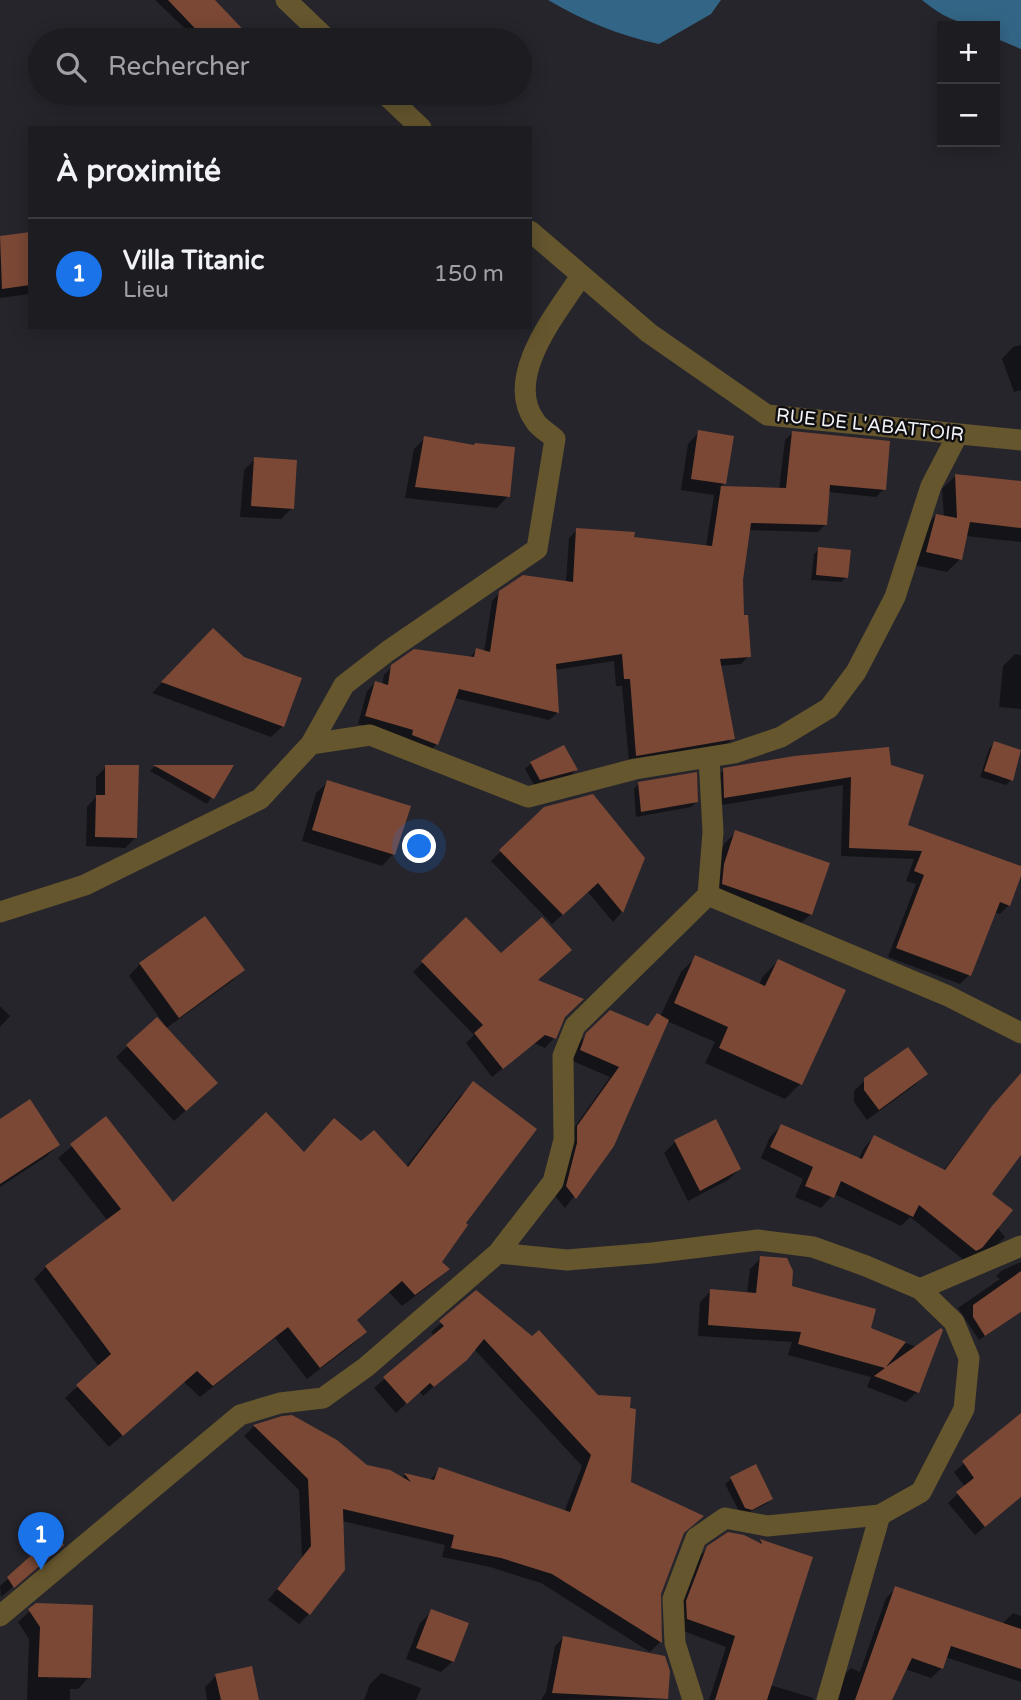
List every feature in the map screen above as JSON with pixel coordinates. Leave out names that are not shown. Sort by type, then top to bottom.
[{"type":"street","points":[[286,0],[315,28]]},
{"type":"street","points":[[397,105],[419,126]]},
{"type":"street","name":"RUE DE L'ABATTOIR","points":[[532,233],[649,333],[767,415],[1021,440]]},
{"type":"street","points":[[0,912],[85,885],[260,799],[311,744],[344,685],[388,651],[537,549],[555,439],[535,422],[524,399],[530,357],[581,276]]},
{"type":"street","points":[[311,744],[370,735],[528,797],[635,769],[734,753],[781,737],[829,709],[856,672],[895,597],[931,486],[958,434]]},
{"type":"street","points":[[0,1616],[240,1415],[280,1403],[323,1398],[366,1367],[498,1253],[553,1182],[564,1140],[563,1056],[575,1026],[708,895],[713,832],[709,758]]},
{"type":"street","points":[[708,895],[948,996],[1021,1033]]},
{"type":"street","points":[[498,1253],[567,1260],[758,1240],[813,1247],[920,1289],[954,1322],[969,1358],[964,1409],[921,1492],[880,1515],[767,1526],[725,1518],[696,1538],[673,1599],[674,1643],[693,1700]]},
{"type":"street","points":[[920,1289],[1021,1246]]},
{"type":"street","points":[[827,1700],[880,1515]]},
{"type":"water","points":[[548,0],[721,0],[711,14],[659,44],[602,26]]},
{"type":"water","points":[[922,0],[1021,0],[1021,49],[1000,40],[1000,21],[960,21],[939,12]]},
{"type":"building","points":[[168,0],[215,0],[242,28],[195,28]]},
{"type":"building","points":[[28,232],[28,285],[2,289],[0,236]]},
{"type":"building","points":[[698,430],[734,436],[726,484],[691,479]]},
{"type":"building","points":[[792,431],[890,441],[886,490],[830,485],[827,525],[751,523],[743,580],[744,615],[748,615],[751,657],[720,659],[735,739],[636,756],[630,679],[624,679],[622,654],[556,664],[559,713],[459,689],[438,745],[412,735],[413,730],[365,716],[375,681],[388,685],[391,665],[414,649],[474,657],[476,648],[490,652],[499,591],[523,575],[573,582],[576,528],[635,532],[634,537],[712,546],[721,486],[786,488]]},
{"type":"building","points":[[424,436],[474,445],[515,447],[510,497],[415,487]]},
{"type":"building","points":[[254,457],[297,460],[294,509],[251,506]]},
{"type":"building","points":[[955,474],[1021,481],[1021,528],[970,522],[962,560],[926,552],[936,514],[957,518]]},
{"type":"building","points":[[818,547],[851,550],[848,578],[816,575]]},
{"type":"building","points":[[213,628],[244,657],[302,678],[284,727],[161,682]]},
{"type":"building","points":[[994,741],[1021,750],[1013,781],[984,771]]},
{"type":"building","points":[[564,745],[578,770],[540,780],[530,762]]},
{"type":"building","points":[[889,747],[891,765],[924,775],[908,825],[1021,866],[1021,876],[1010,906],[1000,902],[971,976],[896,948],[924,875],[914,871],[922,851],[849,848],[851,777],[724,798],[723,768],[794,756]]},
{"type":"building","points":[[105,765],[139,765],[137,838],[95,837],[96,795],[105,795]]},
{"type":"building","points":[[153,765],[234,765],[214,799]]},
{"type":"building","points":[[697,772],[698,802],[641,812],[638,782]]},
{"type":"building","points":[[327,780],[411,806],[395,855],[312,830]]},
{"type":"building","points":[[593,794],[645,858],[623,913],[598,883],[563,915],[499,850],[544,807]]},
{"type":"building","points":[[735,830],[830,863],[812,915],[722,884],[724,864]]},
{"type":"building","points":[[205,916],[245,970],[179,1018],[139,963]]},
{"type":"building","points":[[466,917],[501,953],[542,917],[572,950],[538,980],[584,999],[565,1017],[556,1039],[545,1035],[503,1069],[474,1033],[483,1025],[421,961]]},
{"type":"building","points":[[695,955],[765,986],[778,959],[846,990],[802,1085],[719,1048],[728,1027],[674,1003]]},
{"type":"building","points":[[610,1010],[648,1026],[657,1013],[669,1020],[614,1146],[576,1199],[566,1186],[577,1143],[577,1126],[619,1067],[580,1050],[586,1033]]},
{"type":"building","points":[[157,1017],[218,1083],[186,1111],[126,1045]]},
{"type":"building","points":[[908,1047],[928,1074],[879,1110],[864,1090],[864,1078]]},
{"type":"building","points":[[1021,1073],[1021,1155],[992,1194],[1013,1210],[982,1248],[976,1251],[919,1205],[913,1217],[841,1181],[834,1198],[805,1186],[813,1167],[770,1147],[781,1124],[862,1159],[874,1135],[945,1170],[992,1106]]},
{"type":"building","points":[[473,1081],[537,1129],[466,1223],[468,1225],[442,1262],[450,1269],[415,1295],[402,1281],[357,1320],[367,1332],[320,1368],[288,1327],[213,1386],[197,1371],[123,1436],[76,1385],[111,1354],[45,1266],[121,1209],[70,1144],[106,1116],[173,1202],[266,1112],[304,1152],[334,1118],[361,1141],[374,1130],[408,1167]]},
{"type":"building","points":[[30,1099],[60,1145],[0,1184],[0,1119]]},
{"type":"building","points":[[716,1119],[741,1169],[700,1191],[674,1140]]},
{"type":"building","points":[[760,1256],[787,1258],[793,1271],[792,1286],[876,1309],[871,1328],[906,1342],[886,1367],[941,1328],[943,1330],[919,1393],[874,1376],[885,1368],[798,1344],[801,1332],[708,1325],[710,1289],[756,1293]]},
{"type":"building","points":[[1021,1271],[1021,1312],[985,1336],[973,1317],[973,1305]]},
{"type":"building","points":[[476,1290],[532,1336],[539,1330],[598,1395],[631,1397],[630,1408],[636,1409],[631,1482],[704,1516],[684,1533],[661,1594],[662,1643],[552,1574],[501,1558],[451,1548],[454,1535],[343,1509],[345,1570],[310,1615],[277,1589],[311,1546],[308,1479],[253,1425],[282,1416],[292,1415],[337,1440],[367,1465],[390,1470],[411,1482],[404,1473],[434,1480],[439,1467],[570,1512],[591,1455],[484,1339],[467,1360],[434,1387],[430,1383],[407,1404],[383,1377],[444,1326],[439,1321]]},
{"type":"building","points":[[1021,1413],[1021,1497],[985,1527],[956,1492],[974,1478],[962,1461]]},
{"type":"building","points":[[756,1464],[773,1499],[752,1510],[745,1508],[730,1477]]},
{"type":"building","points":[[728,1532],[744,1535],[762,1544],[760,1539],[813,1557],[767,1700],[715,1700],[735,1636],[687,1619],[686,1601],[707,1546]]},
{"type":"building","points":[[56,1533],[64,1545],[14,1588],[7,1577]]},
{"type":"building","points":[[895,1586],[1021,1629],[1021,1669],[951,1646],[943,1669],[912,1658],[892,1700],[855,1700]]},
{"type":"building","points":[[36,1603],[93,1605],[91,1678],[38,1677],[40,1627],[28,1609]]},
{"type":"building","points":[[431,1609],[469,1623],[454,1662],[416,1648]]},
{"type":"building","points":[[563,1636],[665,1656],[670,1671],[668,1699],[552,1693]]},
{"type":"building","points":[[252,1666],[259,1700],[221,1700],[215,1674]]},
{"type":"place","name":"Villa Titanic","points":[[41,1570]]}]
